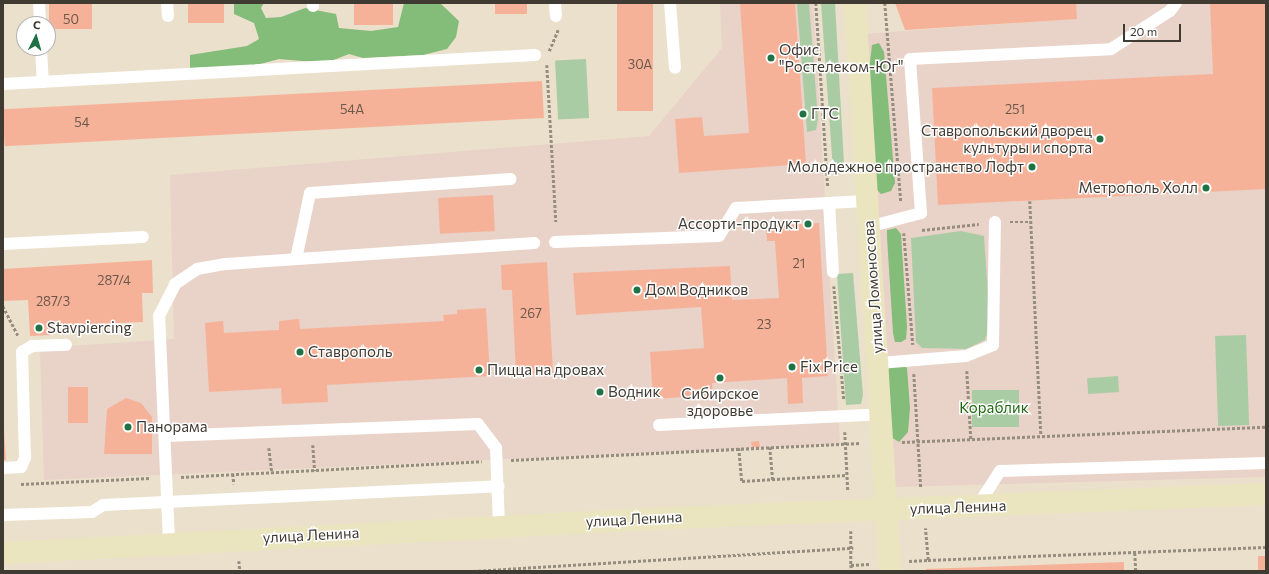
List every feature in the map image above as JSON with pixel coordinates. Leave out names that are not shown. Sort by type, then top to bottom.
[{"type":"main road","name":"улица Ломоносова","points":[[855,3],[866,201],[879,363],[890,571]]},
{"type":"main road","name":"улица Ленина","points":[[3,553],[169,542],[498,526],[1266,494]]},
{"type":"lane","points":[[39,3],[40,16]]},
{"type":"lane","points":[[167,3],[168,16]]},
{"type":"lane","points":[[555,3],[556,16]]},
{"type":"lane","points":[[670,3],[675,68]]},
{"type":"lane","points":[[868,227],[921,213],[910,59],[1111,49],[1170,10],[1176,3]]},
{"type":"lane","points":[[3,84],[540,54]]},
{"type":"lane","points":[[41,56],[43,82]]},
{"type":"lane","points":[[296,259],[310,193],[511,179]]},
{"type":"lane","points":[[555,242],[719,236],[736,208],[866,201]]},
{"type":"lane","points":[[829,203],[833,272]]},
{"type":"lane","points":[[879,363],[966,356],[993,345],[995,222]]},
{"type":"lane","points":[[3,244],[143,237]]},
{"type":"lane","points":[[169,542],[166,436],[159,316],[175,284],[197,268],[296,259],[534,243]]},
{"type":"lane","points":[[3,468],[24,463],[21,357],[25,348],[66,345]]},
{"type":"lane","points":[[659,426],[881,414]]},
{"type":"lane","points":[[166,436],[478,424],[496,448],[499,486],[498,526]]},
{"type":"lane","points":[[977,507],[1000,471],[1266,462]]},
{"type":"lane","points":[[3,515],[92,512],[103,505],[499,486]]},
{"type":"path","points":[[816,3],[829,203]]},
{"type":"path","points":[[556,16],[558,35],[552,51],[540,54],[556,222]]},
{"type":"path","points":[[1030,201],[1041,436]]},
{"type":"path","points":[[919,231],[995,222],[1031,222]]},
{"type":"path","points":[[904,232],[912,231]]},
{"type":"path","points":[[833,272],[845,416],[846,450]]},
{"type":"path","points":[[3,306],[25,348]]},
{"type":"path","points":[[966,356],[970,439]]},
{"type":"path","points":[[896,442],[1266,427]]},
{"type":"path","points":[[312,431],[315,471]]},
{"type":"path","points":[[268,432],[272,473]]},
{"type":"path","points":[[19,484],[315,471],[497,460],[867,443]]},
{"type":"path","points":[[770,447],[773,480]]},
{"type":"path","points":[[738,448],[742,481],[847,474]]},
{"type":"path","points":[[928,560],[1266,547]]},
{"type":"path","points":[[473,571],[852,548]]},
{"type":"path","points":[[1135,553],[1136,571]]},
{"type":"path","points":[[851,565],[852,571]]},
{"type":"shaded area","points":[[720,3],[813,3],[840,444],[44,480],[40,348],[174,339],[170,175],[649,136],[722,48]]},
{"type":"shaded area","points":[[1076,3],[1266,3],[1266,477],[896,487],[890,479],[862,34],[1076,19]]},
{"type":"green space","points":[[234,3],[264,3],[261,8],[266,18],[281,17],[305,8],[336,14],[339,28],[371,31],[398,27],[404,3],[440,3],[459,21],[456,37],[447,49],[423,55],[363,58],[349,54],[326,63],[279,59],[253,66],[190,68],[190,55],[247,46],[259,39],[254,23],[234,14]]},
{"type":"green space","points":[[797,3],[809,3],[818,119],[816,130],[807,132]]},
{"type":"green space","points":[[821,3],[835,3],[844,164],[837,171],[833,170]]},
{"type":"green space","points":[[879,43],[884,52],[895,183],[891,191],[881,194],[876,189],[868,79],[872,45]]},
{"type":"green space","points":[[586,59],[589,118],[558,120],[555,61]]},
{"type":"green space","points":[[896,228],[901,234],[907,327],[906,339],[901,342],[895,342],[893,333],[887,237],[887,230]]},
{"type":"green space","points":[[961,231],[984,236],[990,323],[985,340],[966,349],[922,348],[916,342],[911,238]]},
{"type":"green space","points":[[853,273],[863,395],[861,404],[846,405],[837,274]]},
{"type":"green space","points":[[1246,335],[1249,425],[1218,426],[1215,336]]},
{"type":"green space","points":[[902,364],[907,368],[910,408],[908,432],[899,442],[891,437],[887,376],[889,366]]},
{"type":"green space","points":[[1118,376],[1119,392],[1088,394],[1087,378]]},
{"type":"green space","name":"Кораблик","points":[[972,390],[1019,390],[1019,427],[972,427]]},
{"type":"building","points":[[49,3],[92,3],[92,29],[56,29],[56,16],[49,16]]},
{"type":"building","points":[[188,3],[224,3],[224,23],[188,23]]},
{"type":"building","points":[[354,3],[393,3],[393,25],[354,25]]},
{"type":"building","points":[[495,3],[527,3],[527,14],[495,14]]},
{"type":"building","points":[[617,3],[653,3],[653,111],[617,111]]},
{"type":"building","name":"Офис \"Ростелеком-Юг\"","points":[[740,3],[795,3],[806,164],[679,173],[675,119],[702,117],[704,136],[749,133]]},
{"type":"building","points":[[895,3],[1076,3],[1077,19],[905,30]]},
{"type":"building","name":"Ставропольский дворец культуры и спорта","points":[[1210,3],[1266,3],[1266,189],[938,205],[932,88],[1213,74]]},
{"type":"building","points":[[542,81],[544,118],[5,146],[3,109]]},
{"type":"building","points":[[493,195],[495,231],[440,234],[438,198]]},
{"type":"building","points":[[819,223],[828,376],[802,378],[803,403],[788,404],[787,378],[712,383],[713,395],[653,399],[650,352],[704,348],[701,307],[576,315],[573,273],[730,266],[732,300],[779,298],[775,241],[767,241],[766,226]]},
{"type":"building","points":[[152,260],[153,293],[142,293],[143,322],[50,326],[50,335],[30,336],[28,300],[3,301],[3,269]]},
{"type":"building","points":[[547,262],[553,373],[516,375],[512,290],[502,290],[501,265]]},
{"type":"building","points":[[486,308],[490,376],[327,385],[328,402],[282,404],[281,388],[209,392],[205,323],[223,321],[224,333],[279,330],[279,321],[299,319],[300,329],[444,321],[443,315],[457,314],[457,310]]},
{"type":"building","points":[[68,387],[88,387],[88,423],[68,423]]},
{"type":"building","name":"Панорама","points":[[126,398],[141,403],[152,417],[152,454],[104,454],[107,409]]},
{"type":"building","points":[[3,414],[6,460],[3,460]]},
{"type":"building","points":[[759,441],[760,447],[752,447],[751,442]]},
{"type":"building","points":[[1258,556],[1266,556],[1266,571],[1258,571]]},
{"type":"building","points":[[1124,562],[1124,571],[926,571],[926,569]]},
{"type":"place","name":"Офис \"Ростелеком-Юг\"","points":[[771,58]]},
{"type":"place","name":"ГТС","points":[[803,114]]},
{"type":"place","name":"Ставропольский дворец культуры и спорта","points":[[1100,139]]},
{"type":"place","name":"Молодежное пространство Лофт","points":[[1032,167]]},
{"type":"place","name":"Метрополь Холл","points":[[1206,188]]},
{"type":"place","name":"Ассорти-продукт","points":[[808,224]]},
{"type":"place","name":"Дом Водников","points":[[637,290]]},
{"type":"place","name":"Stavpiercing","points":[[39,328]]},
{"type":"place","name":"Ставрополь","points":[[300,352]]},
{"type":"place","name":"Fix Price","points":[[792,367]]},
{"type":"place","name":"Пицца на дровах","points":[[479,370]]},
{"type":"place","name":"Сибирское здоровье","points":[[720,378]]},
{"type":"place","name":"Водник","points":[[600,392]]},
{"type":"place","name":"Панорама","points":[[128,427]]}]
